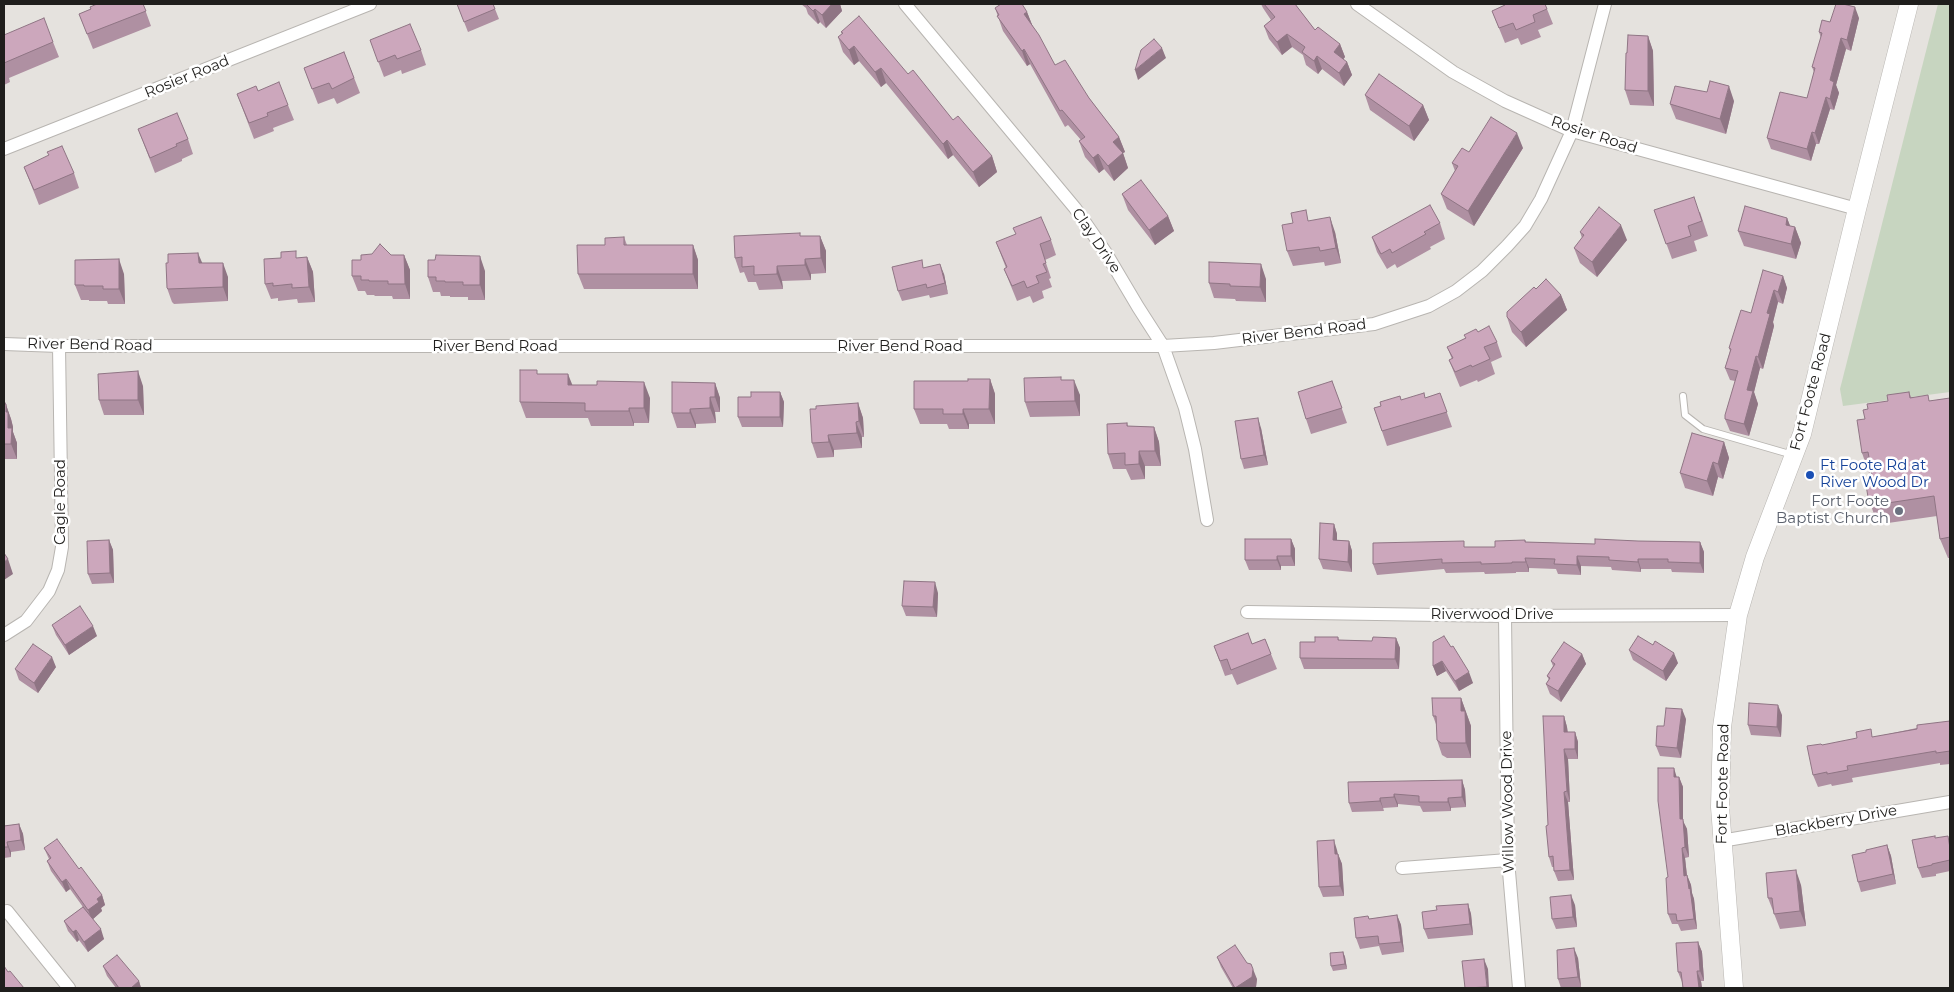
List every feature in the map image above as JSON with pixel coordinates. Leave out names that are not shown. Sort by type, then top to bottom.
[{"type":"street","name":"Rosier Road","points":[[4,149],[370,4]]},
{"type":"street","name":"Clay Drive","points":[[905,4],[1074,208],[1106,252],[1163,346],[1185,408],[1196,449],[1207,520]]},
{"type":"street","name":"Rosier Road","points":[[1357,4],[1454,72],[1505,101],[1572,130],[1856,209]]},
{"type":"street","name":"River Bend Road","points":[[4,344],[59,346],[1163,346],[1214,343],[1374,324],[1429,306],[1456,291],[1482,271],[1525,226],[1541,199],[1572,130],[1605,4]]},
{"type":"street","name":"Fort Foote Road","points":[[1734,988],[1721,841],[1720,807],[1722,727],[1738,615],[1755,557],[1794,456],[1810,406],[1822,346],[1856,209],[1910,4]]},
{"type":"street","name":"Cagle Road","points":[[4,635],[26,621],[48,591],[58,570],[62,547],[59,346]]},
{"type":"street","name":"Riverwood Drive","points":[[1247,612],[1505,616],[1738,615]]},
{"type":"street","name":"Willow Wood Drive","points":[[1505,616],[1508,860],[1519,988]]},
{"type":"street","name":"Blackberry Drive","points":[[1721,841],[1950,802]]},
{"type":"street","points":[[1402,868],[1508,860]]},
{"type":"street","points":[[8,911],[69,988]]},
{"type":"lane","points":[[1683,396],[1685,415],[1703,429],[1794,456]]},
{"type":"green space","points":[[1938,4],[1950,4],[1950,392],[1843,406],[1840,389]]},
{"type":"building","points":[[97,4],[143,4],[146,11],[87,34],[79,14]]},
{"type":"building","points":[[457,4],[493,4],[495,9],[464,22]]},
{"type":"building","points":[[806,4],[832,4],[822,15],[815,9],[813,11]]},
{"type":"building","points":[[1001,4],[1022,4],[1027,12],[1024,14],[1039,35],[1055,65],[1065,60],[1089,98],[1119,137],[1113,142],[1123,153],[1108,166],[1098,154],[1093,158],[1079,141],[1085,137],[1062,110],[1060,111],[1024,49],[1022,51],[997,16],[999,15],[995,8]]},
{"type":"building","points":[[1264,4],[1295,4],[1315,30],[1318,27],[1340,44],[1334,52],[1347,62],[1339,73],[1317,56],[1314,61],[1302,52],[1305,47],[1287,34],[1277,42],[1264,26],[1275,17]]},
{"type":"building","points":[[1505,4],[1545,4],[1547,9],[1533,15],[1535,22],[1516,30],[1513,23],[1499,28],[1492,11]]},
{"type":"building","points":[[1836,4],[1855,7],[1847,40],[1841,38],[1830,80],[1834,82],[1830,99],[1826,97],[1815,133],[1812,132],[1807,149],[1767,138],[1780,92],[1807,98],[1815,68],[1812,67],[1822,33],[1819,32],[1822,20],[1830,22]]},
{"type":"building","points":[[859,16],[908,74],[913,70],[953,120],[958,116],[992,156],[973,172],[947,140],[943,144],[881,68],[875,72],[854,46],[849,50],[838,37]]},
{"type":"building","points":[[44,18],[53,42],[4,63],[4,35]]},
{"type":"building","points":[[410,24],[421,50],[397,59],[395,55],[378,62],[370,40]]},
{"type":"building","points":[[1628,35],[1648,36],[1648,91],[1625,90]]},
{"type":"building","points":[[1154,39],[1162,48],[1135,70],[1141,50]]},
{"type":"building","points":[[344,52],[354,78],[332,89],[329,83],[312,89],[304,68]]},
{"type":"building","points":[[1379,74],[1423,105],[1409,126],[1365,95]]},
{"type":"building","points":[[1710,81],[1729,86],[1720,119],[1670,104],[1675,86],[1707,92]]},
{"type":"building","points":[[279,82],[288,105],[267,113],[268,116],[249,123],[237,94],[256,86],[258,91]]},
{"type":"building","points":[[177,113],[188,139],[150,158],[138,129]]},
{"type":"building","points":[[1491,117],[1517,133],[1468,211],[1441,194],[1458,166],[1452,163],[1462,148],[1469,152]]},
{"type":"building","points":[[62,146],[74,173],[34,190],[24,167],[49,155],[47,152]]},
{"type":"building","points":[[1141,180],[1168,216],[1149,230],[1122,194]]},
{"type":"building","points":[[1694,197],[1702,221],[1688,226],[1691,236],[1666,244],[1654,210]]},
{"type":"building","points":[[1430,205],[1440,223],[1424,232],[1426,234],[1392,253],[1390,249],[1381,254],[1372,237]]},
{"type":"building","points":[[1745,206],[1787,218],[1786,225],[1795,227],[1791,244],[1738,231]]},
{"type":"building","points":[[1599,207],[1621,225],[1592,262],[1574,248],[1584,235],[1580,232]]},
{"type":"building","points":[[1306,210],[1308,221],[1330,217],[1336,248],[1320,251],[1319,247],[1287,251],[1282,225],[1293,223],[1291,213]]},
{"type":"building","points":[[1041,217],[1051,240],[1040,244],[1046,263],[1043,264],[1047,272],[1036,276],[1039,283],[1027,288],[1024,281],[1012,286],[1004,269],[1007,267],[996,242],[1016,234],[1013,228]]},
{"type":"building","points":[[800,233],[800,236],[820,236],[821,258],[805,259],[805,265],[777,266],[777,274],[754,275],[754,266],[742,267],[742,257],[735,258],[734,236]]},
{"type":"building","points":[[624,237],[624,245],[693,245],[693,274],[578,274],[577,245],[605,245],[605,238]]},
{"type":"building","points":[[380,244],[391,255],[404,255],[405,284],[388,284],[388,281],[361,280],[361,276],[352,276],[352,260],[361,260],[361,255],[372,254]]},
{"type":"building","points":[[296,251],[296,258],[307,257],[309,287],[292,288],[292,284],[273,286],[273,283],[265,284],[264,259],[281,258],[281,252]]},
{"type":"building","points":[[198,253],[199,263],[223,263],[223,287],[168,289],[166,263],[168,263],[168,254]]},
{"type":"building","points":[[436,255],[480,256],[480,285],[463,285],[463,282],[436,281],[436,277],[428,277],[428,260],[435,260]]},
{"type":"building","points":[[119,259],[119,289],[103,289],[103,286],[75,285],[75,260]]},
{"type":"building","points":[[922,260],[923,268],[940,264],[945,283],[927,288],[926,284],[898,291],[892,267]]},
{"type":"building","points":[[1209,262],[1261,264],[1260,287],[1209,283]]},
{"type":"building","points":[[1763,270],[1783,276],[1778,292],[1774,290],[1767,313],[1770,314],[1747,390],[1753,391],[1744,424],[1725,419],[1738,371],[1725,368],[1741,310],[1751,313]]},
{"type":"building","points":[[1546,279],[1561,295],[1521,332],[1507,317],[1507,312],[1534,287],[1536,289]]},
{"type":"building","points":[[1489,326],[1497,342],[1484,347],[1490,359],[1455,372],[1449,360],[1453,358],[1447,347],[1466,338],[1464,335],[1476,329],[1478,332]]},
{"type":"building","points":[[520,370],[537,370],[537,374],[568,374],[568,385],[597,385],[597,381],[644,382],[644,408],[629,408],[629,411],[585,411],[585,403],[520,402]]},
{"type":"building","points":[[138,371],[138,400],[99,400],[98,374]]},
{"type":"building","points":[[1061,377],[1061,380],[1074,380],[1075,401],[1025,402],[1024,378]]},
{"type":"building","points":[[968,379],[990,379],[989,409],[963,409],[963,414],[943,414],[943,409],[914,409],[914,381],[968,381]]},
{"type":"building","points":[[1332,381],[1342,408],[1306,419],[1298,392]]},
{"type":"building","points":[[672,382],[715,383],[715,397],[710,397],[710,408],[690,409],[690,413],[672,413]]},
{"type":"building","points":[[751,392],[780,392],[780,417],[738,417],[738,397],[751,397]]},
{"type":"building","points":[[1909,392],[1910,398],[1928,395],[1929,401],[1950,398],[1950,537],[1940,539],[1934,496],[1881,504],[1880,500],[1875,500],[1875,496],[1868,497],[1866,485],[1873,484],[1871,468],[1868,452],[1862,453],[1857,420],[1865,419],[1863,410],[1868,409],[1867,404],[1888,401],[1887,395]]},
{"type":"building","points":[[1424,393],[1425,398],[1440,393],[1447,412],[1382,431],[1374,408],[1381,406],[1380,402],[1400,396],[1401,400]]},
{"type":"building","points":[[858,403],[859,421],[856,422],[857,433],[828,435],[829,442],[812,443],[810,409],[816,409],[816,406]]},
{"type":"building","points":[[4,404],[6,404],[6,412],[8,412],[8,428],[12,428],[11,444],[4,444]]},
{"type":"building","points":[[1258,418],[1264,455],[1241,459],[1235,421]]},
{"type":"building","points":[[1127,423],[1127,426],[1154,427],[1155,451],[1139,451],[1139,464],[1125,465],[1125,453],[1108,454],[1107,424]]},
{"type":"building","points":[[1692,433],[1724,442],[1718,464],[1713,462],[1707,481],[1680,473]]},
{"type":"building","points":[[1320,523],[1334,524],[1333,540],[1349,541],[1348,562],[1319,559]]},
{"type":"building","points":[[1245,539],[1291,539],[1291,556],[1277,556],[1277,560],[1245,560]]},
{"type":"building","points":[[1595,539],[1700,542],[1700,563],[1668,562],[1668,559],[1638,559],[1638,562],[1609,560],[1609,557],[1577,556],[1577,565],[1554,564],[1555,559],[1525,558],[1526,562],[1512,563],[1442,563],[1442,559],[1373,564],[1373,543],[1464,541],[1464,547],[1495,547],[1495,541],[1525,540],[1525,542],[1595,544]]},
{"type":"building","points":[[109,540],[110,573],[88,574],[87,541]]},
{"type":"building","points":[[4,553],[8,559],[4,562]]},
{"type":"building","points":[[904,581],[935,582],[933,607],[902,606]]},
{"type":"building","points":[[80,606],[93,626],[65,645],[52,625]]},
{"type":"building","points":[[1248,633],[1252,644],[1265,639],[1271,654],[1231,670],[1227,659],[1220,661],[1214,646]]},
{"type":"building","points":[[1444,636],[1451,647],[1453,646],[1469,672],[1455,681],[1442,661],[1433,666],[1433,642]]},
{"type":"building","points":[[1638,636],[1653,645],[1655,641],[1674,653],[1663,671],[1629,650]]},
{"type":"building","points":[[1315,637],[1338,637],[1338,640],[1372,641],[1373,637],[1396,638],[1395,659],[1300,658],[1300,642],[1315,642]]},
{"type":"building","points":[[1564,642],[1582,654],[1558,691],[1546,684],[1550,678],[1547,676],[1555,664],[1551,661]]},
{"type":"building","points":[[33,644],[52,657],[34,683],[15,669]]},
{"type":"building","points":[[1432,698],[1461,698],[1461,711],[1465,711],[1466,743],[1441,743],[1437,740],[1436,716],[1433,716]]},
{"type":"building","points":[[1749,703],[1778,705],[1777,727],[1748,725]]},
{"type":"building","points":[[1666,708],[1682,709],[1677,748],[1656,746],[1657,726],[1664,726]]},
{"type":"building","points":[[1543,716],[1564,716],[1564,732],[1575,732],[1575,749],[1564,749],[1567,791],[1564,792],[1570,870],[1554,871],[1553,856],[1549,857],[1546,826],[1548,825]]},
{"type":"building","points":[[1950,721],[1950,751],[1936,753],[1936,751],[1847,766],[1848,770],[1813,775],[1807,746],[1857,738],[1856,732],[1871,729],[1872,737],[1917,729],[1917,725]]},
{"type":"building","points":[[1658,768],[1674,768],[1674,777],[1679,777],[1680,819],[1683,819],[1685,847],[1682,848],[1684,876],[1687,875],[1694,919],[1677,921],[1676,914],[1668,914],[1666,878],[1668,877],[1658,801]]},
{"type":"building","points":[[1462,780],[1462,797],[1448,798],[1448,802],[1419,802],[1419,796],[1394,794],[1394,797],[1380,798],[1380,801],[1349,803],[1348,782]]},
{"type":"building","points":[[19,824],[21,840],[7,842],[8,847],[4,847],[4,826]]},
{"type":"building","points":[[1935,836],[1935,838],[1948,836],[1950,860],[1918,868],[1912,840]]},
{"type":"building","points":[[57,839],[79,869],[81,867],[102,895],[97,899],[99,902],[88,910],[66,879],[62,882],[47,861],[51,858],[44,848]]},
{"type":"building","points":[[1334,840],[1335,854],[1338,854],[1340,886],[1319,887],[1317,841]]},
{"type":"building","points":[[1887,845],[1893,874],[1858,882],[1852,855]]},
{"type":"building","points":[[1796,870],[1800,911],[1774,914],[1772,898],[1768,898],[1766,873]]},
{"type":"building","points":[[1571,895],[1573,917],[1552,919],[1550,897]]},
{"type":"building","points":[[1468,904],[1470,924],[1424,929],[1422,912],[1437,910],[1436,906]]},
{"type":"building","points":[[83,907],[101,929],[84,942],[76,930],[73,932],[64,921]]},
{"type":"building","points":[[1397,915],[1401,942],[1379,944],[1378,936],[1356,938],[1354,918],[1368,916],[1369,919]]},
{"type":"building","points":[[1698,942],[1700,971],[1697,971],[1699,988],[1683,988],[1681,972],[1678,972],[1676,943]]},
{"type":"building","points":[[1235,945],[1253,969],[1252,977],[1235,988],[1217,957]]},
{"type":"building","points":[[1574,948],[1578,977],[1558,979],[1557,950]]},
{"type":"building","points":[[1343,952],[1345,964],[1331,966],[1330,953]]},
{"type":"building","points":[[117,955],[139,981],[131,988],[119,988],[103,966]]},
{"type":"building","points":[[1484,959],[1487,987],[1465,988],[1462,961]]},
{"type":"building","points":[[4,966],[8,972],[10,971],[24,988],[4,988]]},
{"type":"place","name":"Ft Foote Rd at River Wood Dr","points":[[1810,475]]},
{"type":"place","name":"Fort Foote Baptist Church","points":[[1899,511]]}]
